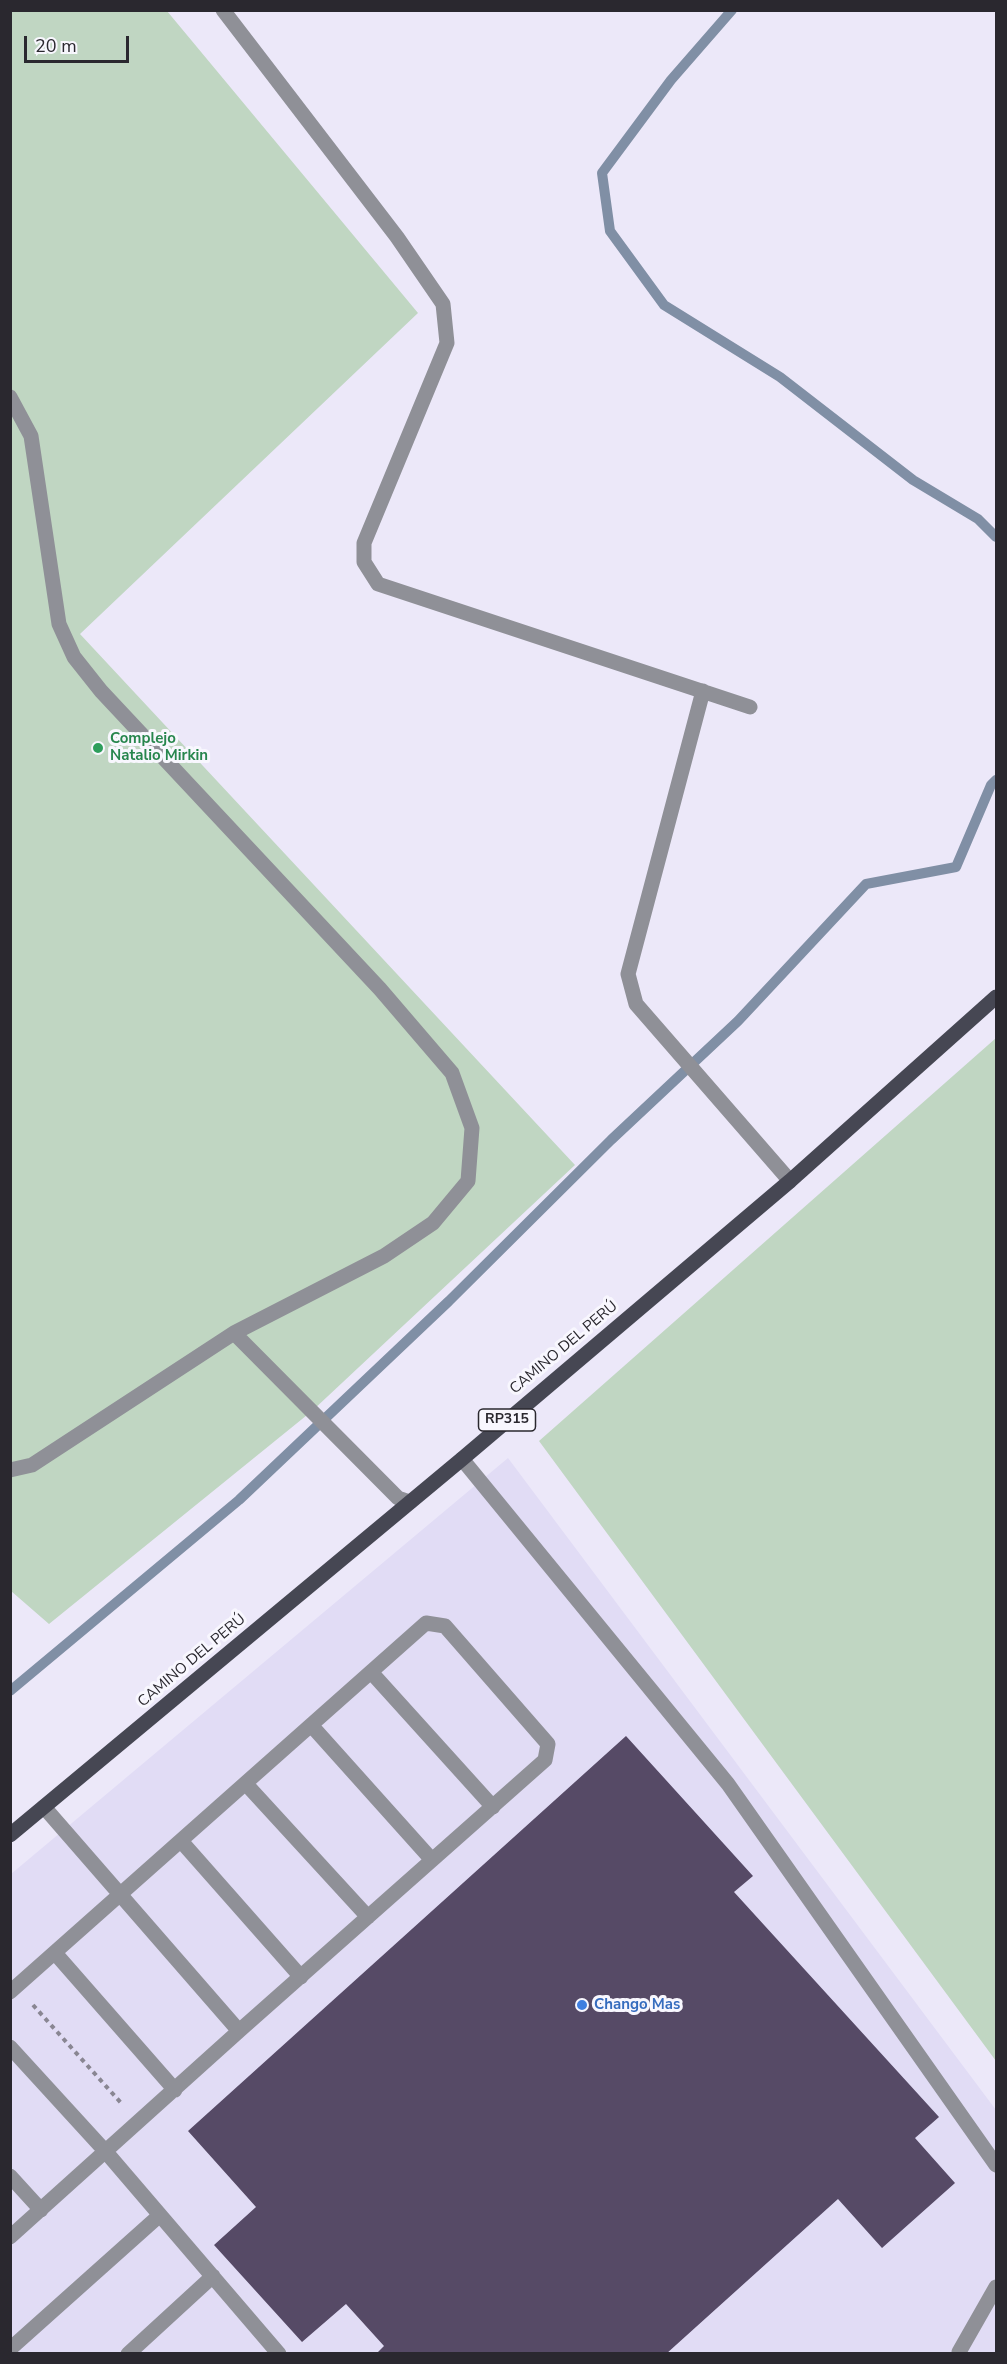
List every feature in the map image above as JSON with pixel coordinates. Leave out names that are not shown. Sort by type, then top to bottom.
[{"type":"main road","name":"CAMINO DEL PERÚ","points":[[10,1835],[462,1459],[790,1181],[996,997]]},
{"type":"street","points":[[223,10],[397,237],[443,304],[447,343],[364,543],[364,562],[378,584],[750,707]]},
{"type":"street","points":[[10,397],[31,436],[59,624],[74,657],[101,691],[380,989],[452,1073],[472,1128],[468,1181],[433,1223],[384,1256],[234,1333],[32,1465],[10,1470]]},
{"type":"street","points":[[703,691],[628,974],[636,1004],[790,1181]]},
{"type":"street","points":[[234,1333],[398,1498],[410,1502]]},
{"type":"street","points":[[462,1459],[728,1784],[996,2165]]},
{"type":"street","points":[[10,2237],[545,1760],[548,1744],[445,1626],[426,1623],[14,1989]]},
{"type":"street","points":[[371,1672],[493,1806]]},
{"type":"street","points":[[311,1725],[432,1860]]},
{"type":"street","points":[[246,1784],[368,1917]]},
{"type":"street","points":[[44,1807],[239,2031]]},
{"type":"street","points":[[182,1841],[301,1977]]},
{"type":"street","points":[[55,1953],[175,2090]]},
{"type":"street","points":[[10,2047],[106,2152],[213,2276],[270,2350]]},
{"type":"street","points":[[10,2176],[41,2210]]},
{"type":"street","points":[[10,2349],[160,2216]]},
{"type":"street","points":[[128,2354],[213,2276]]},
{"type":"street","points":[[959,2352],[996,2287]]},
{"type":"path","points":[[14,1989],[138,2123]]},
{"type":"shaded area","points":[[508,1458],[996,2110],[996,2353],[11,2354],[11,1874]]},
{"type":"green space","name":"Complejo Natalio Mirkin","points":[[11,11],[167,11],[418,313],[80,634],[575,1165],[312,1411],[49,1624],[11,1591]]},
{"type":"green space","points":[[996,1038],[996,2061],[539,1441]]},
{"type":"building","name":"Chango Mas","points":[[626,1736],[753,1876],[734,1892],[939,2117],[915,2138],[955,2183],[882,2248],[838,2199],[666,2354],[376,2354],[384,2346],[346,2304],[302,2342],[214,2245],[256,2207],[188,2131]]},
{"type":"waterway","points":[[732,10],[671,80],[602,173],[610,231],[664,305],[780,377],[913,480],[978,519],[996,537]]},
{"type":"waterway","points":[[10,1691],[239,1500],[449,1301],[611,1140],[738,1021],[866,884],[956,867],[991,785],[996,780]]},
{"type":"place","name":"Complejo Natalio Mirkin","points":[[98,748]]},
{"type":"place","name":"Chango Mas","points":[[582,2005]]}]
